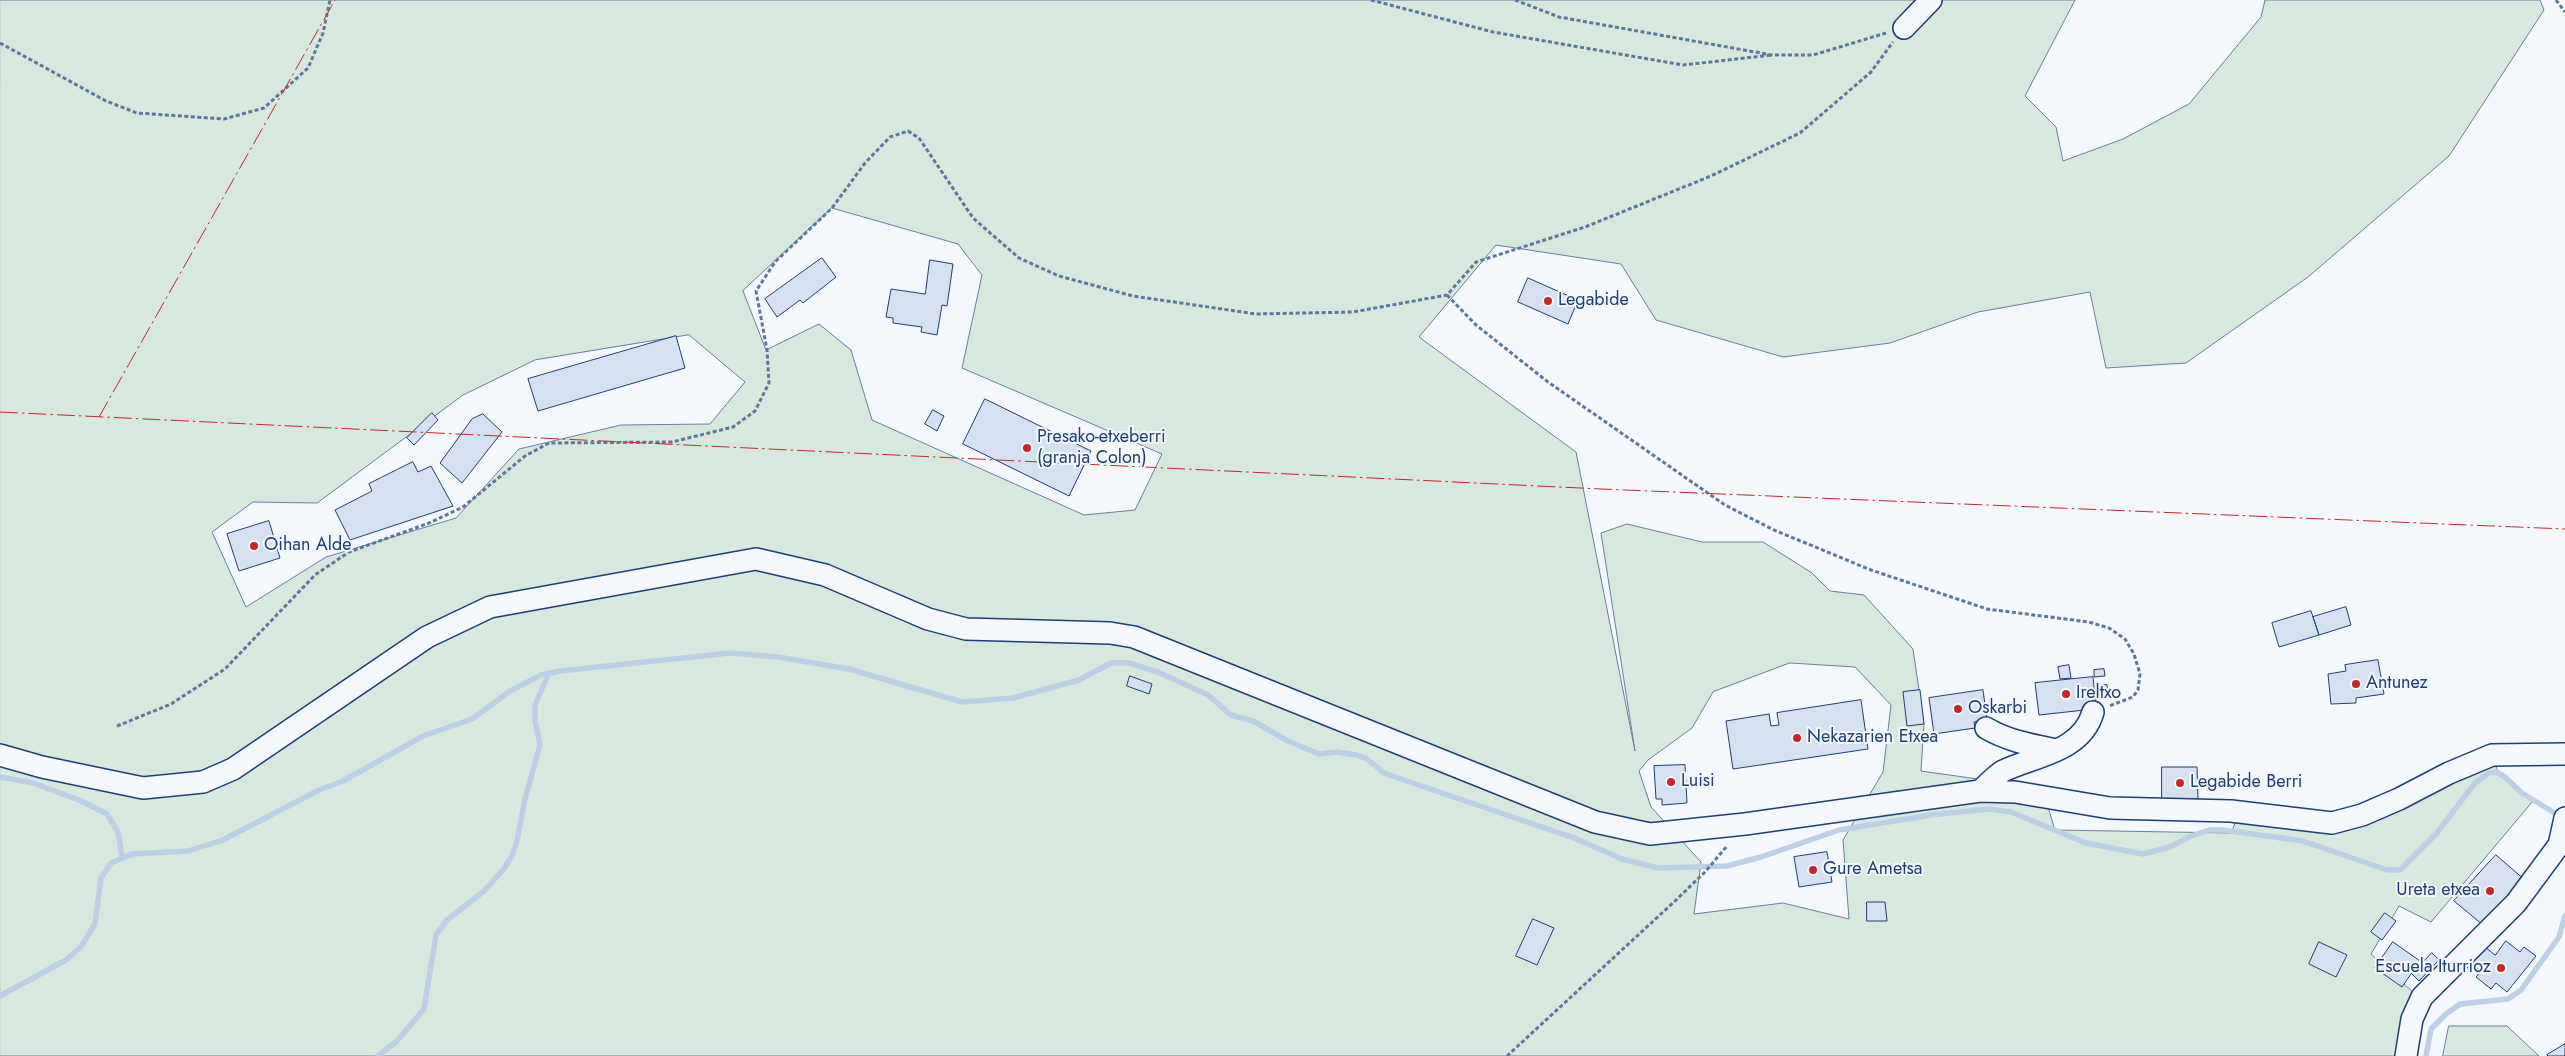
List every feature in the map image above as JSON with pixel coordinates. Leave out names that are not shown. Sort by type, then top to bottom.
[{"type":"street","points":[[1904,28],[1931,0]]},
{"type":"street","points":[[0,754],[42,767],[143,788],[204,782],[233,769],[428,637],[490,607],[756,559],[825,576],[928,619],[966,629],[1110,633],[1134,636],[1595,822],[1650,834],[1746,824],[1980,791],[2025,793],[2110,808],[2231,811],[2332,823],[2362,815],[2399,799],[2449,773],[2492,755],[2565,754]]},
{"type":"street","points":[[1980,791],[2002,772],[2056,750],[2080,735],[2090,722],[2093,712]]},
{"type":"street","points":[[1986,728],[1999,736],[2027,745],[2056,750]]},
{"type":"street","points":[[2406,1056],[2412,1019],[2422,997],[2516,904],[2559,845],[2565,818]]},
{"type":"path","points":[[0,43],[106,101],[137,113],[224,119],[264,108],[308,68],[322,33],[330,0]]},
{"type":"path","points":[[1371,0],[1493,32],[1683,65],[1772,55],[1813,55],[1904,28]]},
{"type":"path","points":[[1515,0],[1559,17],[1772,55]]},
{"type":"path","points":[[2556,0],[2565,12]]},
{"type":"path","points":[[116,726],[171,704],[225,669],[315,575],[349,552],[429,523],[463,507],[525,456],[550,443],[672,442],[733,427],[755,411],[769,383],[766,350],[756,291],[775,262],[832,208],[865,163],[890,137],[908,130],[919,138],[973,218],[1020,258],[1059,276],[1133,296],[1256,314],[1353,312],[1447,295],[1476,262],[1594,223],[1711,176],[1800,133],[1872,72],[1904,28]]},
{"type":"path","points":[[1447,295],[1476,325],[1548,382],[1725,505],[1749,518],[1871,570],[1987,608],[2089,622],[2109,628],[2125,639],[2134,654],[2140,674],[2138,690],[2133,697],[2093,712]]},
{"type":"path","points":[[1507,1056],[1718,858]]},
{"type":"shaded area","points":[[0,0],[2075,0],[2025,96],[2056,127],[2063,161],[2123,139],[2189,104],[2261,17],[2265,0],[2540,0],[2544,10],[2449,156],[2308,277],[2186,363],[2106,368],[2090,292],[1978,312],[1890,343],[1783,357],[1656,320],[1621,264],[1496,245],[1419,337],[1576,452],[1635,751],[1601,533],[1627,524],[1702,542],[1763,542],[1812,573],[1830,591],[1864,595],[1913,649],[1924,724],[1921,771],[2042,788],[2055,830],[2231,833],[2242,806],[2362,815],[2492,755],[2499,775],[2533,801],[2431,922],[2399,906],[2371,954],[2415,994],[2399,1056],[0,1056]],"holes":[[[832,208],[958,244],[982,275],[962,368],[1162,454],[1135,510],[1084,515],[872,420],[851,350],[819,324],[766,350],[743,291]],[[689,335],[745,382],[710,424],[621,425],[519,449],[456,518],[326,557],[246,607],[212,532],[253,502],[317,503],[463,395],[535,360]],[[1790,663],[1855,667],[1891,705],[1883,772],[1843,840],[1849,919],[1783,903],[1694,914],[1701,862],[1651,807],[1639,771],[1648,760],[1692,728],[1713,692]]]},
{"type":"shaded area","points":[[2449,1026],[2507,1026],[2539,1056],[2443,1056]]},
{"type":"building","points":[[822,258],[836,277],[803,303],[800,300],[777,317],[765,299]]},
{"type":"building","points":[[930,260],[953,264],[947,306],[942,305],[937,335],[921,332],[922,327],[893,323],[893,318],[886,317],[891,289],[925,294]]},
{"type":"building","name":"Legabide","points":[[1528,278],[1578,300],[1568,324],[1518,302]]},
{"type":"building","points":[[676,336],[685,368],[538,411],[528,379]]},
{"type":"building","name":"Presako-etxeberri (granja Colon)","points":[[985,399],[1091,451],[1069,496],[963,444]]},
{"type":"building","points":[[933,410],[944,416],[937,431],[925,424]]},
{"type":"building","points":[[432,413],[438,420],[414,445],[407,438]]},
{"type":"building","points":[[483,414],[502,432],[462,483],[440,463],[472,419]]},
{"type":"building","points":[[413,462],[418,472],[431,466],[453,506],[350,540],[335,510],[372,491],[369,484]]},
{"type":"building","name":"Oihan Alde","points":[[269,521],[280,558],[239,571],[227,534]]},
{"type":"building","points":[[2346,607],[2351,625],[2319,635],[2313,617]]},
{"type":"building","points":[[2311,611],[2319,635],[2279,647],[2272,623]]},
{"type":"building","name":"Antunez","points":[[2378,660],[2384,694],[2356,698],[2356,703],[2331,704],[2328,674],[2346,671],[2345,665]]},
{"type":"building","points":[[2069,665],[2071,678],[2060,679],[2058,667]]},
{"type":"building","points":[[2104,669],[2105,676],[2094,677],[2094,670]]},
{"type":"building","points":[[1130,676],[1152,684],[1149,694],[1127,686]]},
{"type":"building","name":"Ireltxo","points":[[2093,677],[2096,705],[2085,710],[2039,715],[2035,683]]},
{"type":"building","points":[[2107,685],[2108,696],[2097,697],[2096,686]]},
{"type":"building","points":[[1920,690],[1924,724],[1907,726],[1903,692]]},
{"type":"building","name":"Oskarbi","points":[[1983,690],[1987,720],[1974,722],[1975,728],[1934,734],[1929,698]]},
{"type":"building","name":"Nekazarien Etxea","points":[[1861,700],[1868,749],[1733,769],[1726,721],[1769,714],[1771,726],[1779,725],[1777,713]]},
{"type":"building","name":"Luisi","points":[[1685,765],[1687,803],[1662,805],[1662,799],[1656,799],[1654,766]]},
{"type":"building","name":"Legabide Berri","points":[[2162,767],[2197,767],[2198,799],[2162,799]]},
{"type":"building","name":"Gure Ametsa","points":[[1827,852],[1832,882],[1799,887],[1794,857]]},
{"type":"building","name":"Ureta etxea","points":[[2496,855],[2526,881],[2483,925],[2454,901]]},
{"type":"building","points":[[1867,902],[1885,902],[1887,921],[1867,921]]},
{"type":"building","points":[[2385,913],[2396,921],[2382,940],[2371,932]]},
{"type":"building","points":[[1533,919],[1554,928],[1537,965],[1516,956]]},
{"type":"building","name":"Escuela Iturrioz","points":[[2506,941],[2520,952],[2524,947],[2536,956],[2507,992],[2496,983],[2491,989],[2476,977],[2481,971],[2471,964],[2485,947],[2495,955]]},
{"type":"building","points":[[2319,942],[2347,955],[2336,977],[2309,964]]},
{"type":"building","points":[[2393,942],[2420,961],[2402,987],[2375,968]]},
{"type":"building","points":[[2432,953],[2439,960],[2419,981],[2412,974]]},
{"type":"building","points":[[2565,1044],[2565,1056],[2547,1055]]},
{"type":"waterway","points":[[0,996],[66,960],[81,947],[95,924],[101,878],[111,863],[132,854],[188,851],[223,840],[319,790],[343,781],[423,736],[472,719],[510,691],[541,675],[560,671],[730,653],[778,657],[849,669],[962,702],[1013,698],[1079,680],[1111,663],[1129,663],[1158,672],[1208,695],[1231,715],[1253,721],[1288,741],[1319,754],[1337,752],[1357,755],[1367,759],[1384,773],[1574,838],[1622,859],[1658,868],[1727,866],[1761,857],[1839,830],[1931,815],[1989,809],[2011,812],[2086,843],[2143,854],[2170,847],[2191,836],[2209,830],[2223,830],[2303,841],[2387,870],[2400,870],[2436,834],[2475,783],[2489,773],[2496,772],[2505,777],[2522,793],[2561,817]]},
{"type":"waterway","points":[[378,1056],[397,1041],[424,1009],[436,935],[447,920],[484,891],[503,870],[512,856],[540,745],[535,720],[535,705],[549,673]]},
{"type":"waterway","points":[[0,777],[33,783],[79,800],[107,814],[118,832],[122,857]]},
{"type":"waterway","points":[[2426,1056],[2431,1029],[2446,1014],[2460,1004],[2508,999],[2521,990],[2559,937],[2565,916]]},
{"type":"power","points":[[99,417],[335,0]]},
{"type":"power","points":[[0,412],[1601,489],[2565,529]]},
{"type":"place","name":"Legabide","points":[[1548,301]]},
{"type":"place","name":"Presako-etxeberri (granja Colon)","points":[[1027,448]]},
{"type":"place","name":"Oihan Alde","points":[[254,546]]},
{"type":"place","name":"Antunez","points":[[2356,684]]},
{"type":"place","name":"Ireltxo","points":[[2066,694]]},
{"type":"place","name":"Oskarbi","points":[[1958,709]]},
{"type":"place","name":"Nekazarien Etxea","points":[[1797,738]]},
{"type":"place","name":"Luisi","points":[[1671,782]]},
{"type":"place","name":"Legabide Berri","points":[[2180,783]]},
{"type":"place","name":"Gure Ametsa","points":[[1813,870]]},
{"type":"place","name":"Ureta etxea","points":[[2490,891]]},
{"type":"place","name":"Escuela Iturrioz","points":[[2501,968]]}]
